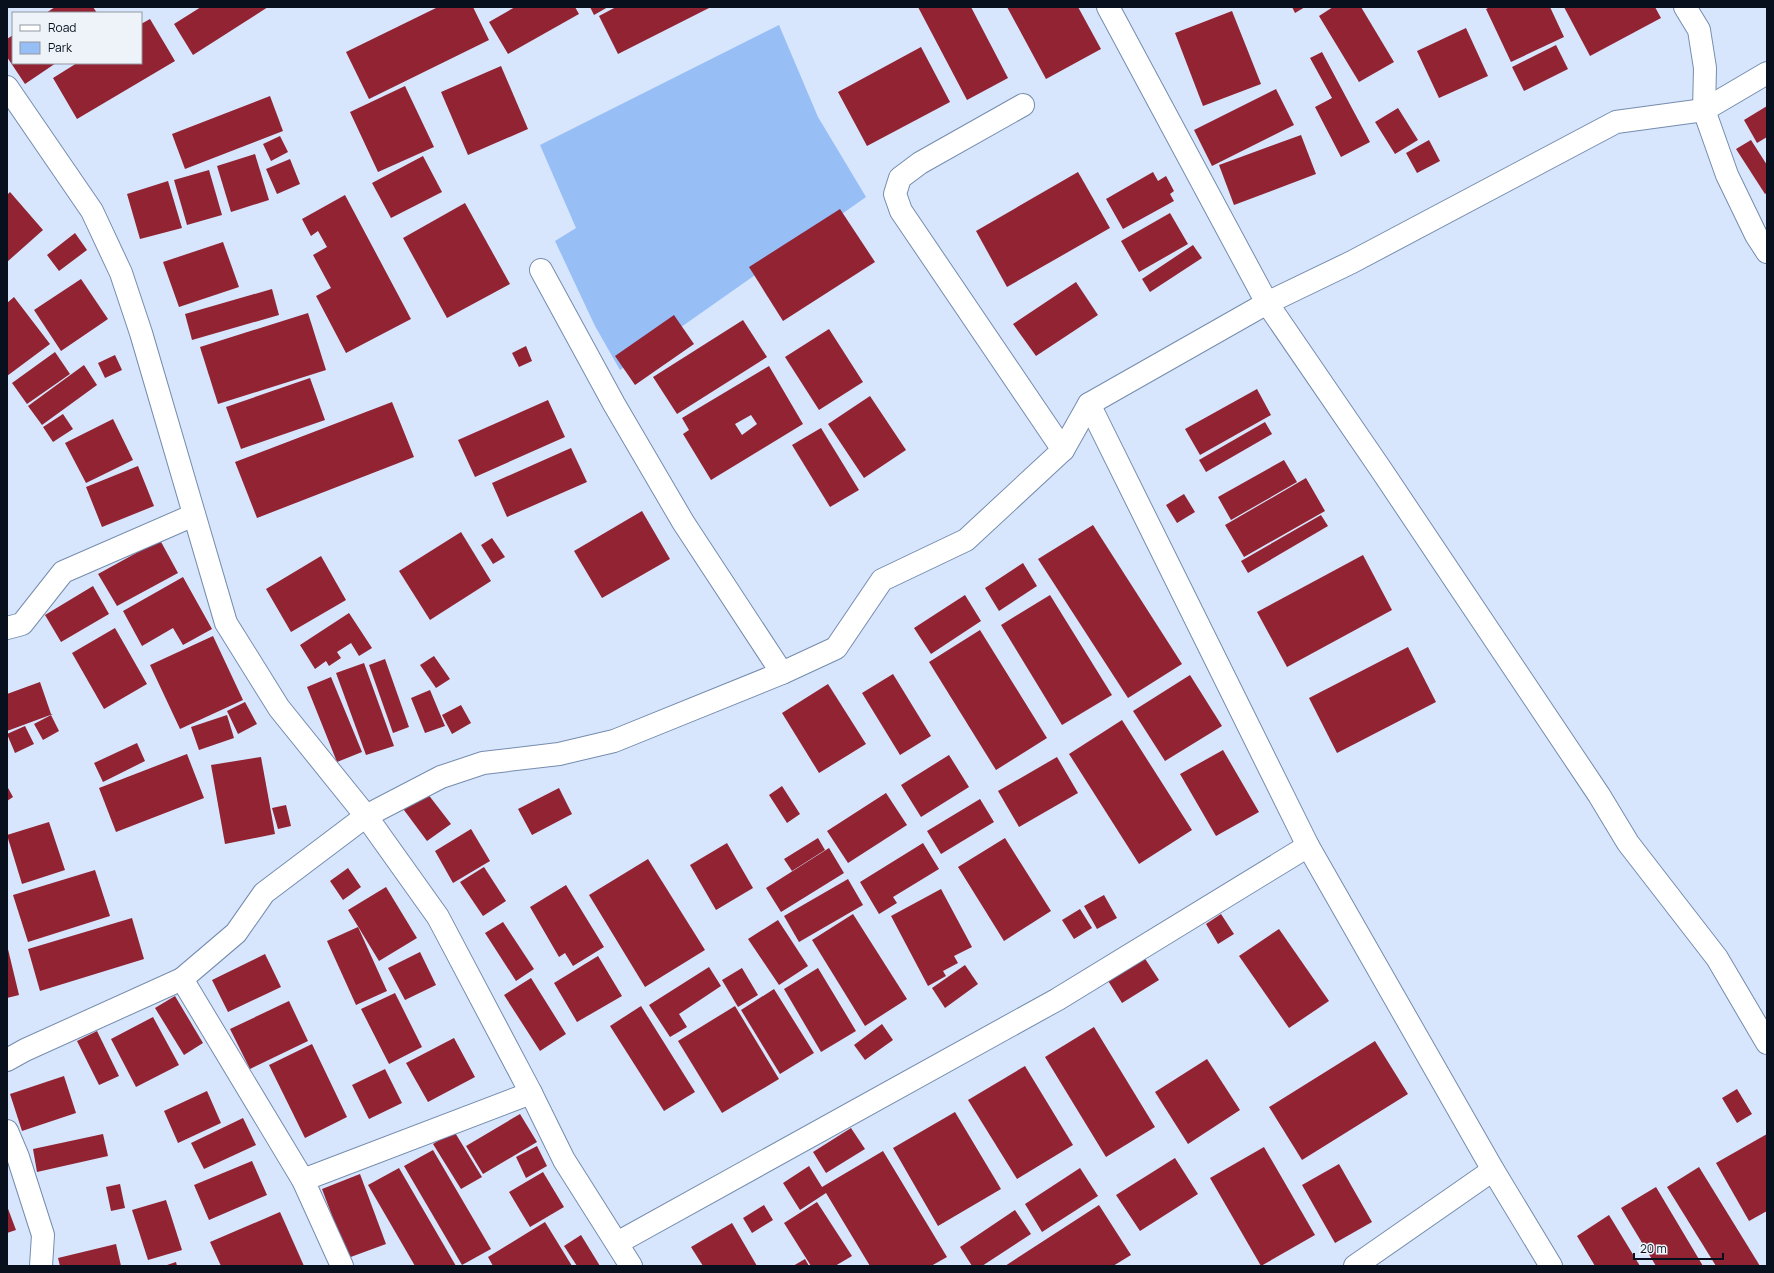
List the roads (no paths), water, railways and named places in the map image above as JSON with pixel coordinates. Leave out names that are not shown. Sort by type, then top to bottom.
[{"type":"street","points":[[1108,7],[1267,303],[1395,491],[1598,795],[1628,843],[1717,958],[1767,1043]]},
{"type":"street","points":[[1685,7],[1698,30],[1705,68],[1704,110],[1727,175],[1756,235],[1767,252]]},
{"type":"street","points":[[7,1060],[182,979],[236,933],[264,893],[366,816],[441,777],[483,763],[559,754],[614,741],[782,673],[836,648],[882,580],[966,540],[1063,450],[1088,404],[1267,303],[1352,262],[1616,122],[1704,110],[1767,72]]},
{"type":"street","points":[[9,93],[92,211],[121,273],[141,333],[226,623],[279,708],[366,816],[438,917],[531,1093],[564,1160],[618,1243],[631,1266]]},
{"type":"street","points":[[1024,105],[920,163],[900,178],[895,194],[901,211],[1063,450]]},
{"type":"street","points":[[541,270],[614,404],[680,515],[782,673]]},
{"type":"street","points":[[1088,404],[1308,846],[1493,1170],[1551,1266]]},
{"type":"street","points":[[7,628],[22,624],[63,572],[194,515]]},
{"type":"street","points":[[618,1243],[1058,999],[1308,846]]},
{"type":"street","points":[[182,979],[303,1180],[342,1266]]},
{"type":"street","points":[[303,1180],[531,1093]]},
{"type":"street","points":[[7,1131],[18,1157],[43,1235],[41,1266]]},
{"type":"street","points":[[1354,1266],[1493,1170]]}]
